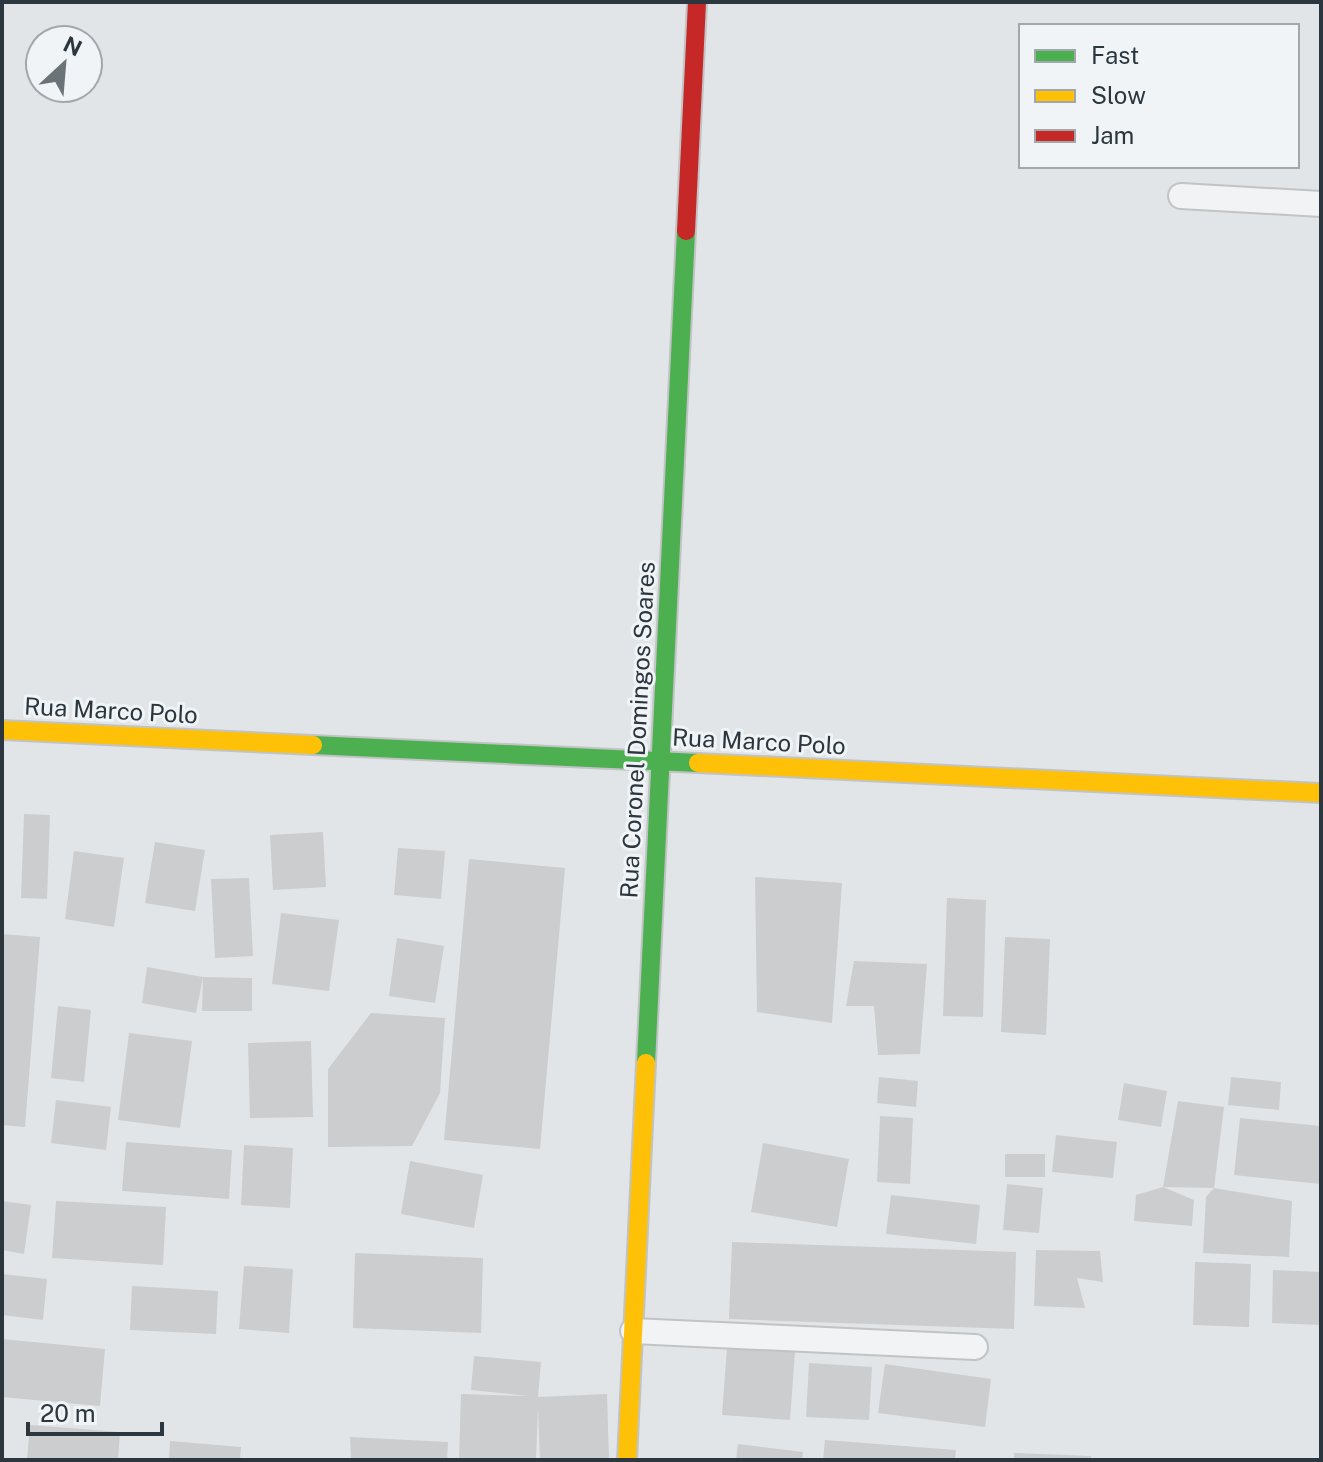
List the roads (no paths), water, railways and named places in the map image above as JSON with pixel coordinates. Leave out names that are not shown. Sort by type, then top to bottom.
[{"type":"street","name":"Rua Coronel Domingos Soares","points":[[627,1460],[697,2]]},
{"type":"street","name":"Rua Marco Polo","points":[[2,730],[1321,793]]},
{"type":"lane","points":[[1181,196],[1321,204]]},
{"type":"lane","points":[[633,1331],[975,1347]]}]
